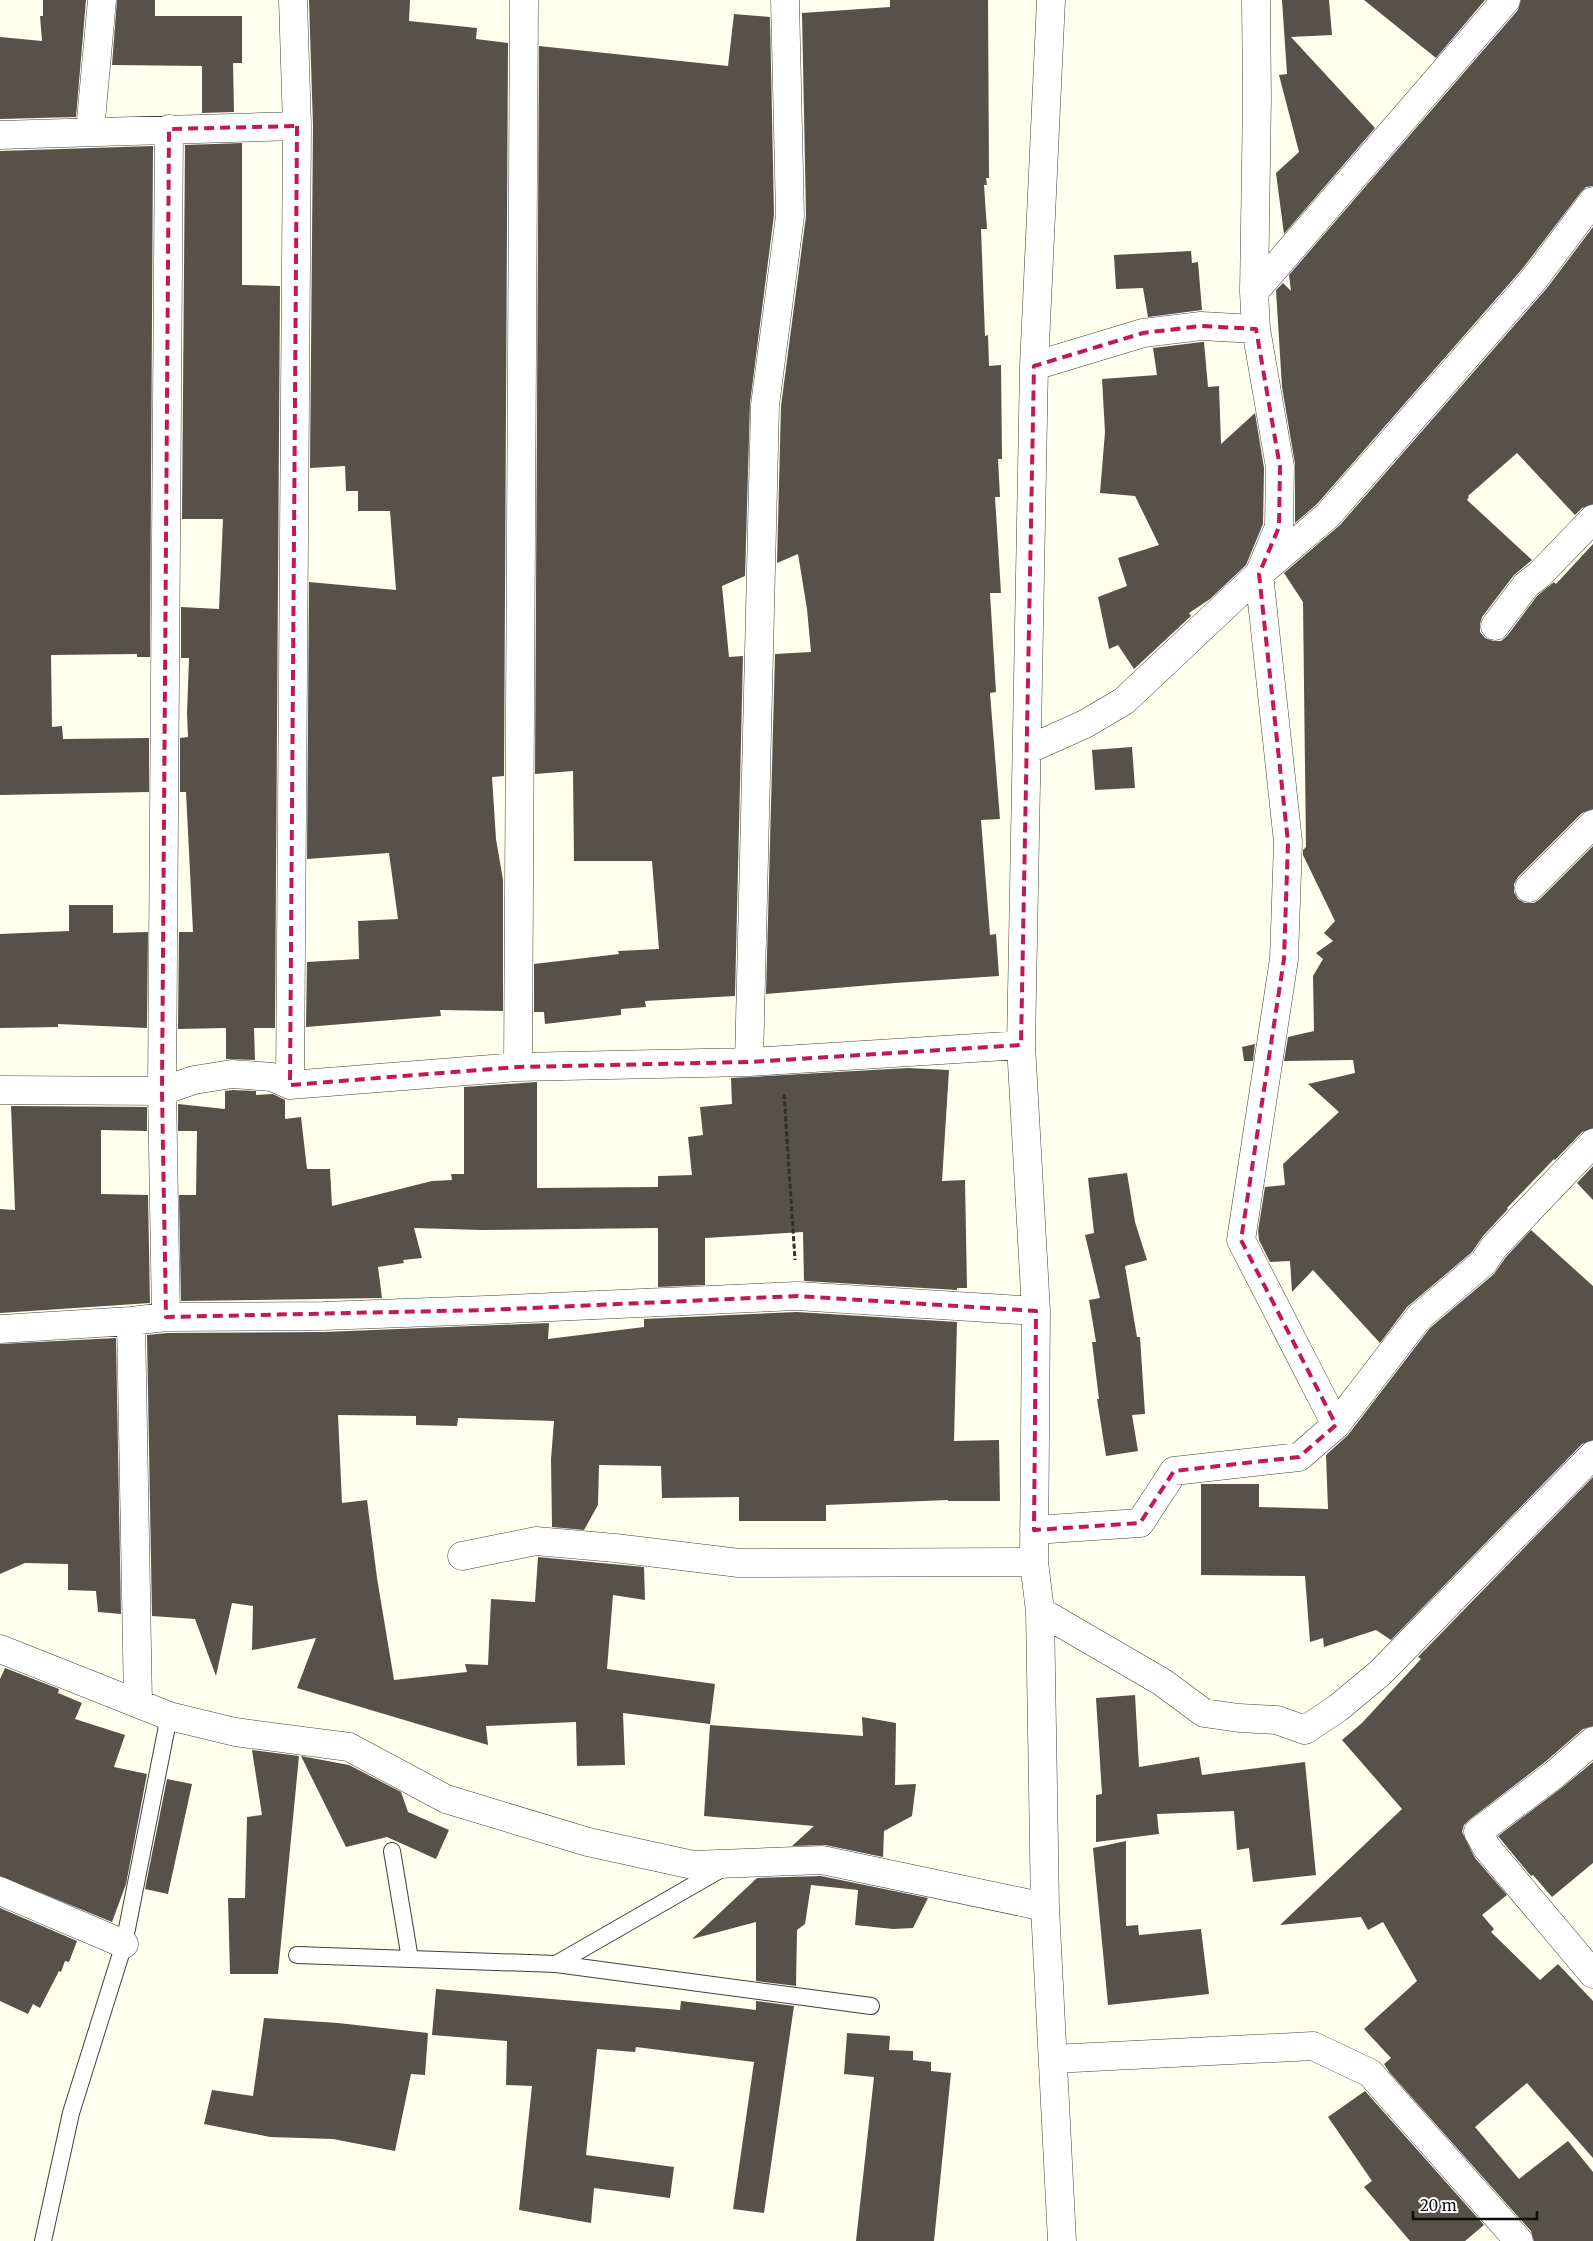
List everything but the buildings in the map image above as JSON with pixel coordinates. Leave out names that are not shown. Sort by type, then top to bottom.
[{"type":"street","points":[[90,131],[102,0]]},
{"type":"street","points":[[290,1085],[296,126],[293,0]]},
{"type":"street","points":[[518,1067],[524,0]]},
{"type":"street","points":[[749,1062],[765,405],[790,216],[784,0]]},
{"type":"street","points":[[1051,0],[1034,366],[1021,1045],[1036,1311],[1034,1562],[1040,1611],[1045,1907],[1062,2241]]},
{"type":"street","points":[[1256,0],[1258,97],[1254,292],[1256,329],[1280,467],[1279,526],[1259,574],[1288,842],[1284,959],[1241,1240],[1336,1425]]},
{"type":"street","points":[[1254,292],[1506,0]]},
{"type":"street","points":[[0,135],[296,126]]},
{"type":"street","points":[[166,1317],[162,1091],[169,129]]},
{"type":"street","points":[[1027,750],[1086,724],[1124,701],[1259,574],[1328,515],[1535,278],[1593,201]]},
{"type":"street","points":[[1034,366],[1143,333],[1201,326],[1256,329]]},
{"type":"street","points":[[1495,626],[1526,585],[1539,575],[1593,519]]},
{"type":"street","points":[[1529,888],[1593,824]]},
{"type":"street","points":[[0,1090],[162,1091],[194,1080],[232,1074],[272,1077],[290,1085],[518,1067],[749,1062],[782,1058],[1021,1045]]},
{"type":"street","points":[[1034,1530],[1140,1523],[1174,1470],[1299,1457],[1336,1425],[1419,1317],[1484,1262],[1494,1247],[1593,1143]]},
{"type":"street","points":[[0,1328],[131,1321],[166,1317],[323,1316],[477,1311],[797,1296],[1036,1311]]},
{"type":"street","points":[[131,1321],[138,1703]]},
{"type":"street","points":[[1040,1611],[1162,1682],[1204,1713],[1239,1718],[1277,1720],[1305,1730],[1338,1708],[1380,1673],[1593,1455]]},
{"type":"street","points":[[462,1556],[536,1542],[615,1548],[740,1562],[1034,1562]]},
{"type":"street","points":[[0,1649],[169,1716],[234,1732],[349,1747],[446,1799],[588,1842],[694,1865],[822,1860],[1045,1907]]},
{"type":"street","points":[[1593,1741],[1556,1774],[1478,1832],[1487,1848],[1593,1974]]},
{"type":"street","points":[[0,1891],[124,1944]]},
{"type":"street","points":[[1053,2059],[1313,2046],[1370,2073],[1519,2241]]},
{"type":"lane","points":[[43,2241],[71,2112],[124,1944],[169,1716]]},
{"type":"lane","points":[[392,1851],[410,1959]]},
{"type":"lane","points":[[556,1964],[732,1864]]},
{"type":"lane","points":[[297,1955],[556,1964],[871,2006]]},
{"type":"path","points":[[782,1058],[797,1296]]},
{"type":"highlighted area","points":[[297,126],[290,1085],[518,1067],[749,1062],[1021,1045],[1034,366],[1143,333],[1201,326],[1256,329],[1280,467],[1279,527],[1259,574],[1288,842],[1284,959],[1241,1240],[1336,1425],[1299,1457],[1174,1471],[1140,1523],[1034,1530],[1036,1311],[797,1296],[486,1310],[166,1317],[162,1091],[169,129]]}]
